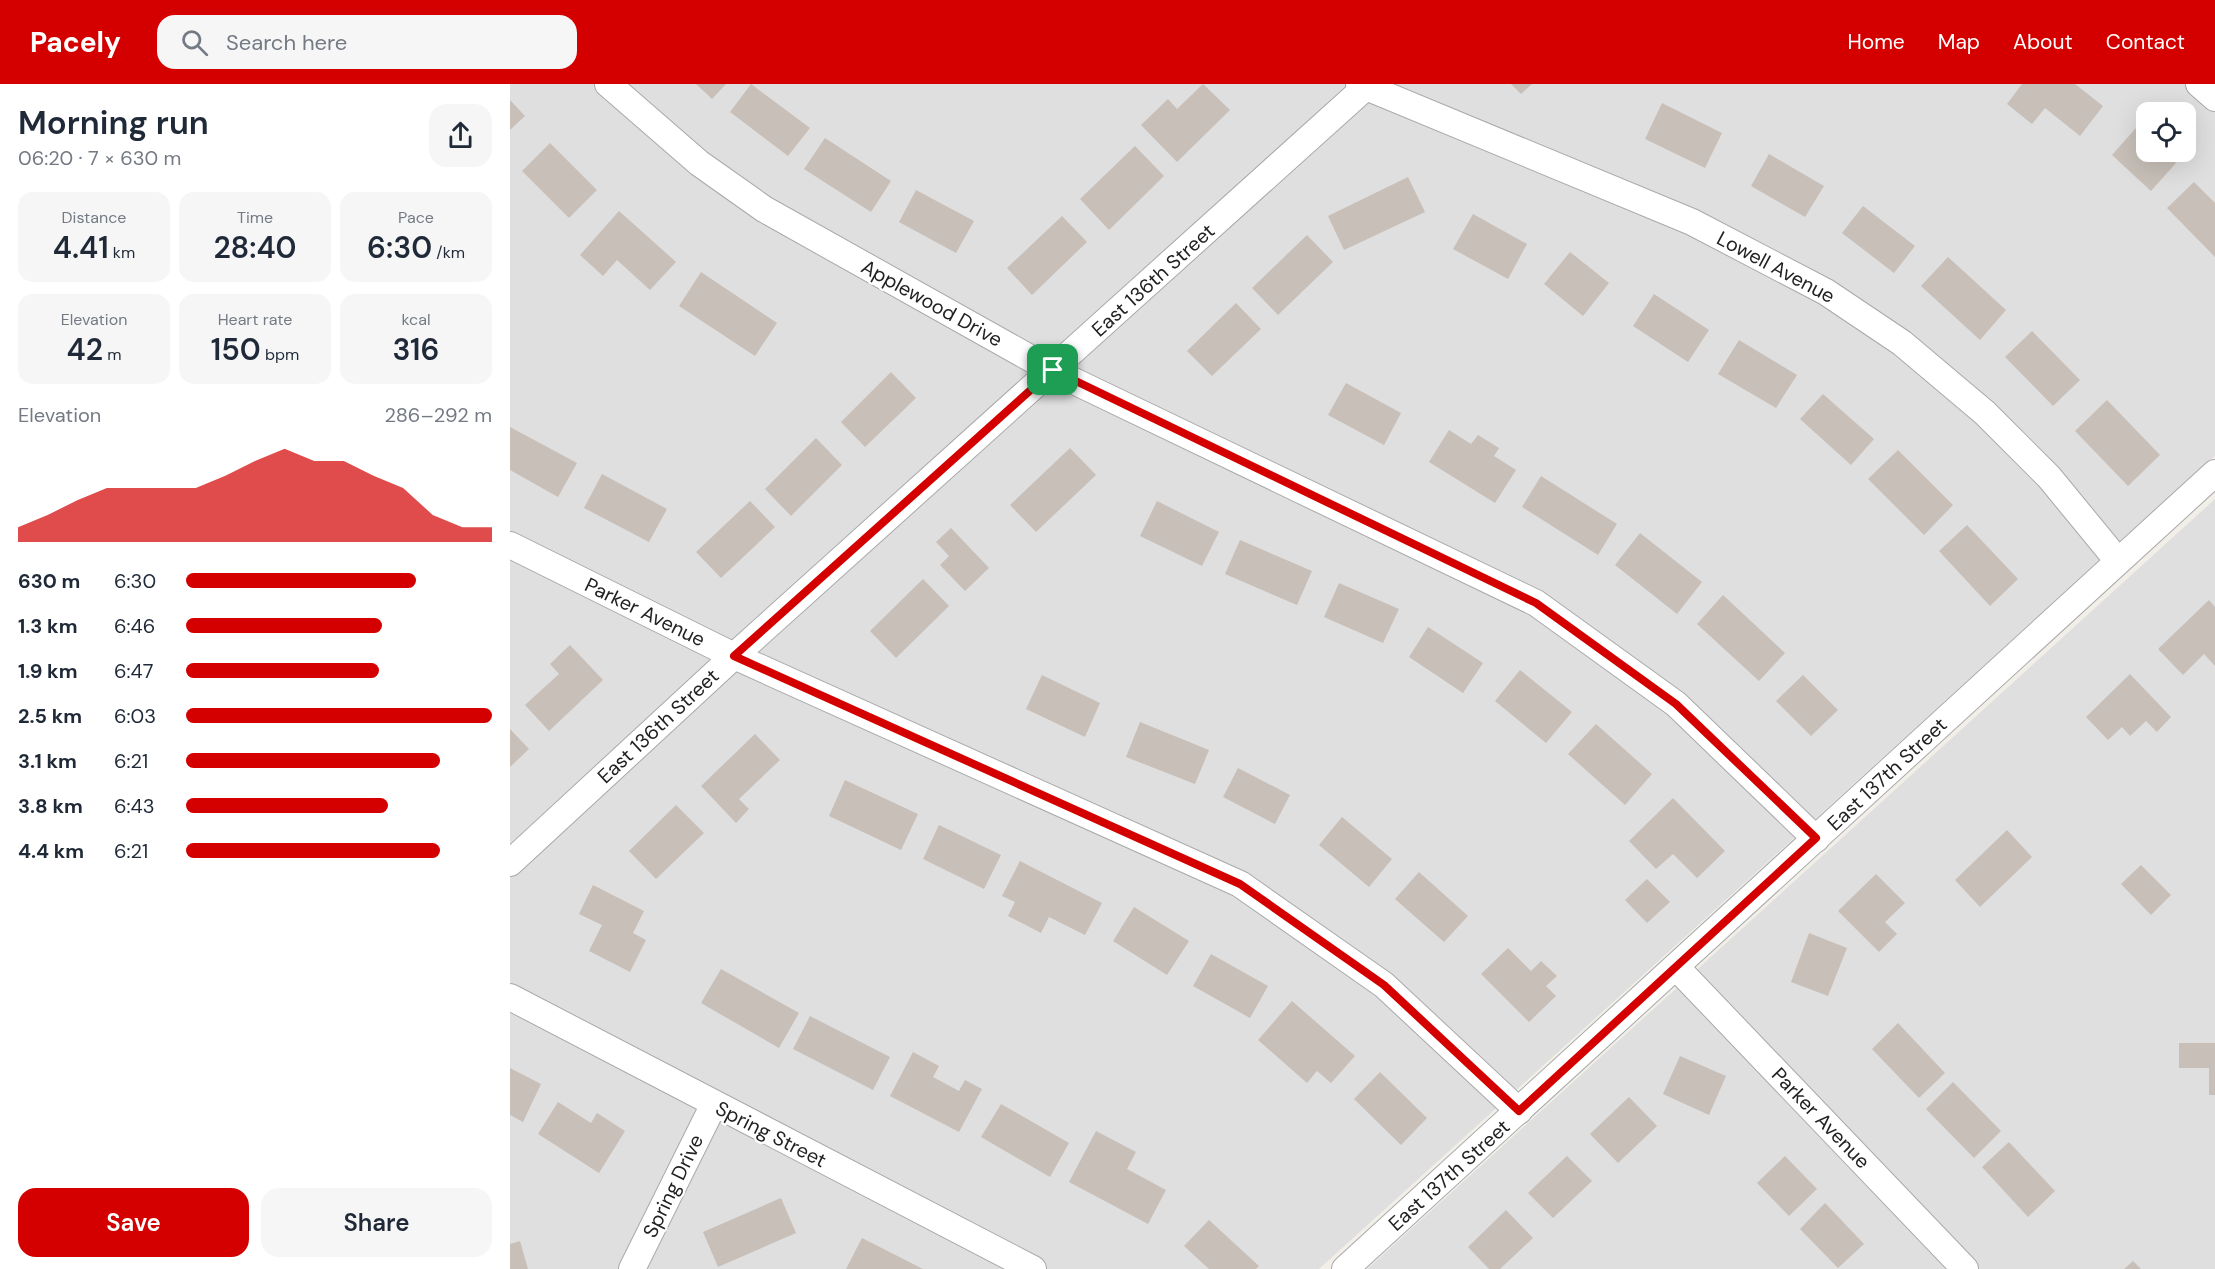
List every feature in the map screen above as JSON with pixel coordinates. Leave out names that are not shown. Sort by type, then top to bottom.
[{"type":"street","name":"Applewood Drive","points":[[608,84],[699,163],[764,209],[1053,370],[1536,603],[1676,704],[1816,838]]},
{"type":"street","points":[[2199,84],[2215,98]]},
{"type":"street","name":"East 136th Street","points":[[510,863],[734,656],[1053,370],[1364,85]]},
{"type":"street","name":"Lowell Avenue","points":[[1364,85],[1692,222],[1826,292],[1902,343],[1985,413],[2049,477],[2118,561]]},
{"type":"street","name":"East 137th Street","points":[[1345,1269],[2215,473]]},
{"type":"street","name":"Parker Avenue","points":[[510,545],[734,656],[1240,884],[1384,985],[1519,1111]]},
{"type":"street","name":"Parker Avenue","points":[[1676,967],[1965,1269]]},
{"type":"street","name":"Spring Street","points":[[510,997],[1033,1269]]},
{"type":"street","name":"Spring Drive","points":[[632,1269],[714,1104]]},
{"type":"shaded area","points":[[510,84],[2215,84],[2215,456],[1319,1269],[510,1269]]},
{"type":"shaded area","points":[[2215,499],[2215,1269],[1367,1269],[1853,828]]},
{"type":"building","points":[[696,84],[726,84],[712,99]]},
{"type":"building","points":[[751,84],[810,128],[788,156],[730,112]]},
{"type":"building","points":[[1203,84],[1230,110],[1177,162],[1141,125],[1168,99],[1177,109]]},
{"type":"building","points":[[1511,84],[1532,84],[1521,94]]},
{"type":"building","points":[[2022,84],[2075,84],[2103,106],[2080,136],[2045,108],[2032,124],[2007,104]]},
{"type":"building","points":[[510,100],[525,116],[510,130]]},
{"type":"building","points":[[1662,103],[1722,133],[1705,168],[1645,139]]},
{"type":"building","points":[[2136,128],[2136,162],[2176,163],[2151,191],[2112,155]]},
{"type":"building","points":[[825,138],[891,181],[871,212],[804,169]]},
{"type":"building","points":[[550,143],[597,190],[569,218],[522,171]]},
{"type":"building","points":[[1135,146],[1164,176],[1109,230],[1080,199]]},
{"type":"building","points":[[1769,154],[1824,186],[1805,217],[1751,186]]},
{"type":"building","points":[[1408,177],[1425,212],[1344,250],[1328,216]]},
{"type":"building","points":[[2194,182],[2215,203],[2215,257],[2167,208]]},
{"type":"building","points":[[916,190],[974,221],[956,253],[899,222]]},
{"type":"building","points":[[1863,206],[1915,246],[1894,273],[1842,233]]},
{"type":"building","points":[[619,211],[676,262],[650,290],[617,260],[603,276],[580,255]]},
{"type":"building","points":[[1473,214],[1527,244],[1508,279],[1453,249]]},
{"type":"building","points":[[1062,216],[1087,242],[1032,295],[1007,268]]},
{"type":"building","points":[[1307,235],[1333,262],[1278,315],[1252,288]]},
{"type":"building","points":[[1570,252],[1609,283],[1583,316],[1544,284]]},
{"type":"building","points":[[1948,257],[2006,310],[1980,340],[1921,286]]},
{"type":"building","points":[[701,272],[777,323],[755,356],[679,306]]},
{"type":"building","points":[[1654,294],[1709,330],[1688,362],[1633,326]]},
{"type":"building","points":[[1236,303],[1261,329],[1212,376],[1187,351]]},
{"type":"building","points":[[2032,331],[2080,380],[2053,406],[2005,357]]},
{"type":"building","points":[[1739,340],[1797,375],[1776,408],[1718,374]]},
{"type":"building","points":[[891,372],[916,398],[865,447],[841,422]]},
{"type":"building","points":[[1346,383],[1401,413],[1384,445],[1328,415]]},
{"type":"building","points":[[1823,394],[1874,439],[1851,465],[1800,419]]},
{"type":"building","points":[[2107,400],[2160,455],[2128,486],[2075,431]]},
{"type":"building","points":[[510,427],[577,463],[558,497],[510,470]]},
{"type":"building","points":[[1449,430],[1471,444],[1478,435],[1499,448],[1494,456],[1516,470],[1495,503],[1429,462]]},
{"type":"building","points":[[816,438],[842,465],[791,516],[765,489]]},
{"type":"building","points":[[1070,448],[1096,475],[1036,532],[1010,505]]},
{"type":"building","points":[[1898,450],[1953,505],[1924,535],[1868,479]]},
{"type":"building","points":[[602,474],[667,509],[649,542],[584,508]]},
{"type":"building","points":[[1541,476],[1617,524],[1598,555],[1522,507]]},
{"type":"building","points":[[750,501],[775,527],[721,578],[696,552]]},
{"type":"building","points":[[1157,501],[1219,532],[1202,566],[1140,536]]},
{"type":"building","points":[[1967,525],[2018,579],[1990,606],[1939,551]]},
{"type":"building","points":[[951,528],[989,568],[965,591],[940,565],[949,556],[936,542]]},
{"type":"building","points":[[1640,533],[1702,582],[1677,614],[1615,565]]},
{"type":"building","points":[[1240,540],[1312,571],[1297,605],[1225,574]]},
{"type":"building","points":[[923,579],[949,606],[896,658],[870,631]]},
{"type":"building","points":[[1339,583],[1399,609],[1383,643],[1324,617]]},
{"type":"building","points":[[1723,595],[1785,653],[1759,681],[1697,624]]},
{"type":"building","points":[[2209,600],[2215,607],[2215,666],[2204,654],[2183,675],[2158,649]]},
{"type":"building","points":[[1428,627],[1483,663],[1463,693],[1409,657]]},
{"type":"building","points":[[570,645],[603,680],[549,731],[525,705],[559,674],[550,664]]},
{"type":"building","points":[[1520,670],[1572,712],[1546,743],[1495,701]]},
{"type":"building","points":[[2130,674],[2171,717],[2157,732],[2146,721],[2130,736],[2122,727],[2108,740],[2086,717]]},
{"type":"building","points":[[1042,675],[1100,703],[1085,737],[1026,709]]},
{"type":"building","points":[[1803,675],[1838,710],[1811,736],[1776,701]]},
{"type":"building","points":[[1140,722],[1209,750],[1195,784],[1126,757]]},
{"type":"building","points":[[1596,724],[1652,774],[1625,805],[1568,754]]},
{"type":"building","points":[[510,729],[529,749],[510,767]]},
{"type":"building","points":[[755,734],[780,760],[739,799],[749,809],[736,823],[701,786]]},
{"type":"building","points":[[1238,768],[1290,795],[1275,824],[1223,797]]},
{"type":"building","points":[[845,780],[918,814],[901,850],[829,816]]},
{"type":"building","points":[[1673,798],[1725,851],[1697,878],[1673,854],[1656,869],[1629,841]]},
{"type":"building","points":[[676,805],[704,833],[656,879],[629,851]]},
{"type":"building","points":[[1342,817],[1392,859],[1369,887],[1319,845]]},
{"type":"building","points":[[939,825],[1001,855],[984,889],[923,859]]},
{"type":"building","points":[[2007,830],[2032,857],[1980,907],[1955,880]]},
{"type":"building","points":[[1020,861],[1102,903],[1085,935],[1049,917],[1041,933],[1008,916],[1015,902],[1002,896]]},
{"type":"building","points":[[2141,865],[2171,895],[2151,915],[2121,884]]},
{"type":"building","points":[[1419,872],[1468,916],[1444,942],[1395,899]]},
{"type":"building","points":[[1876,874],[1905,903],[1885,922],[1897,934],[1879,952],[1838,911]]},
{"type":"building","points":[[1647,879],[1670,902],[1647,923],[1625,900]]},
{"type":"building","points":[[593,885],[644,911],[633,933],[646,940],[630,972],[589,951],[602,925],[579,914]]},
{"type":"building","points":[[1134,907],[1189,941],[1167,975],[1113,941]]},
{"type":"building","points":[[1809,933],[1847,948],[1828,996],[1791,982]]},
{"type":"building","points":[[1508,948],[1531,971],[1541,961],[1557,976],[1546,986],[1556,996],[1529,1022],[1481,974]]},
{"type":"building","points":[[1211,954],[1268,986],[1250,1018],[1193,986]]},
{"type":"building","points":[[721,969],[799,1013],[779,1048],[701,1003]]},
{"type":"building","points":[[1292,1001],[1355,1056],[1331,1083],[1317,1071],[1307,1083],[1258,1040]]},
{"type":"building","points":[[810,1016],[890,1057],[873,1090],[793,1049]]},
{"type":"building","points":[[1898,1023],[1945,1073],[1919,1098],[1872,1049]]},
{"type":"building","points":[[2179,1043],[2215,1043],[2215,1095],[2209,1095],[2209,1068],[2179,1068]]},
{"type":"building","points":[[913,1052],[939,1066],[933,1077],[959,1091],[965,1080],[982,1089],[959,1132],[890,1096]]},
{"type":"building","points":[[1680,1056],[1726,1076],[1709,1115],[1663,1094]]},
{"type":"building","points":[[510,1068],[541,1084],[523,1122],[510,1115]]},
{"type":"building","points":[[1380,1072],[1427,1118],[1401,1145],[1354,1099]]},
{"type":"building","points":[[1953,1082],[2001,1131],[1974,1158],[1926,1109]]},
{"type":"building","points":[[1629,1097],[1657,1126],[1618,1163],[1590,1134]]},
{"type":"building","points":[[558,1102],[591,1123],[597,1113],[625,1131],[599,1173],[538,1134]]},
{"type":"building","points":[[1001,1104],[1069,1143],[1050,1177],[981,1137]]},
{"type":"building","points":[[1096,1131],[1136,1152],[1127,1169],[1166,1190],[1148,1224],[1069,1182]]},
{"type":"building","points":[[2009,1142],[2055,1191],[2028,1217],[1982,1167]]},
{"type":"building","points":[[1567,1156],[1592,1181],[1553,1218],[1528,1193]]},
{"type":"building","points":[[1785,1156],[1817,1189],[1789,1216],[1757,1183]]},
{"type":"building","points":[[781,1198],[796,1233],[718,1267],[703,1232]]},
{"type":"building","points":[[1825,1203],[1864,1244],[1838,1268],[1800,1229]]},
{"type":"building","points":[[1506,1210],[1533,1238],[1500,1269],[1489,1269],[1468,1247]]},
{"type":"building","points":[[1209,1220],[1259,1266],[1256,1269],[1209,1269],[1184,1246]]},
{"type":"building","points":[[862,1238],[923,1269],[846,1269]]},
{"type":"building","points":[[520,1241],[528,1269],[510,1269],[510,1244]]},
{"type":"building","points":[[2133,1261],[2141,1269],[2124,1269]]},
{"type":"route","points":[[1053,370],[1536,603],[1676,704],[1816,838],[1519,1111],[1384,985],[1240,884],[734,656],[1053,370]]}]
